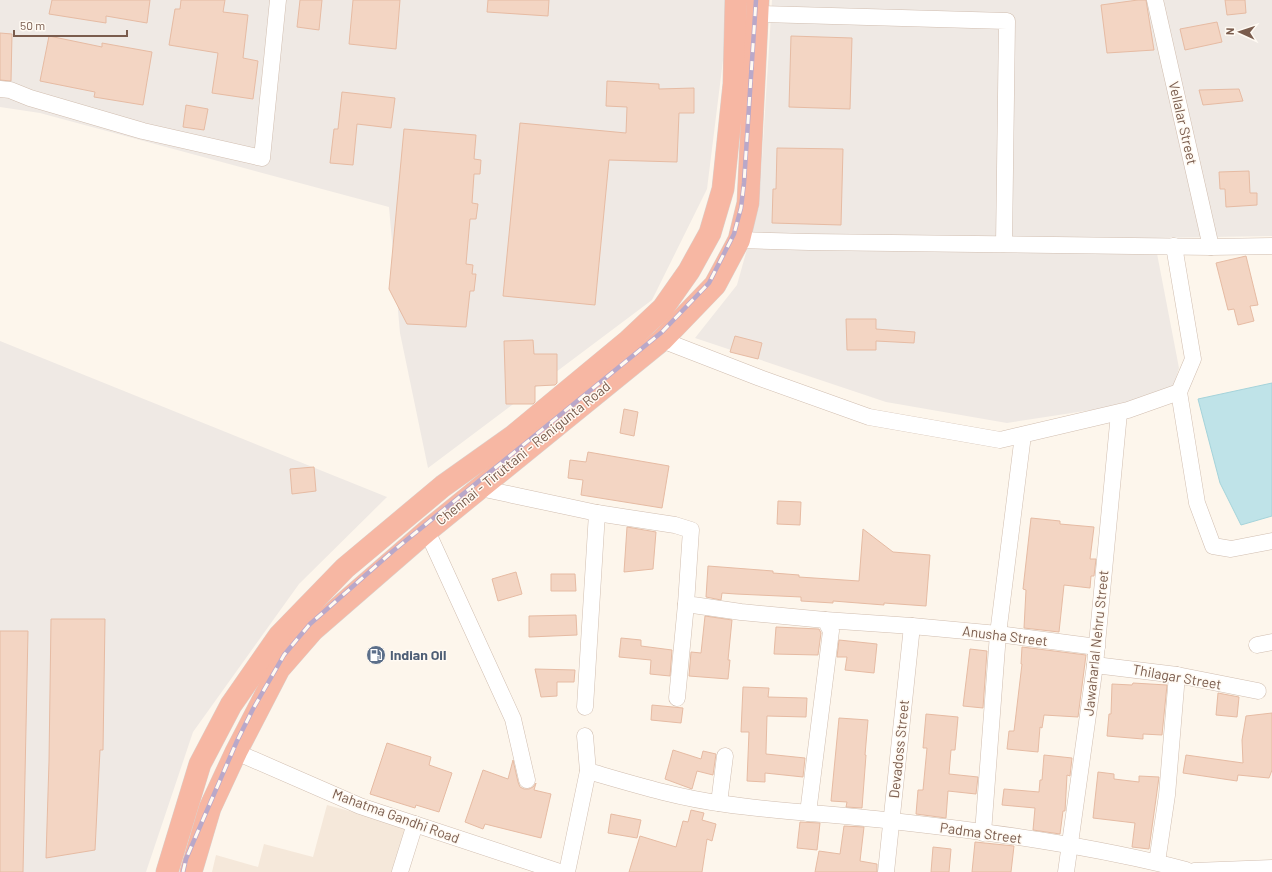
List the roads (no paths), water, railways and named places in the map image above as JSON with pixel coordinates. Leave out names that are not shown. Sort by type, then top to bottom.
[{"type":"highway","name":"Chennai - Tiruttani - Renigunta Road","points":[[167,872],[200,764],[231,705],[279,636],[345,568],[443,486],[512,437],[623,344],[663,308],[690,271],[710,233],[723,189],[734,84],[736,0]]},
{"type":"highway","name":"Chennai - Tiruttani - Renigunta Road","points":[[191,872],[210,808],[236,752],[279,670],[304,640],[313,630],[427,531],[662,340],[715,285],[739,240],[748,203],[758,7]]},
{"type":"street","points":[[0,89],[10,90],[37,101],[143,131],[262,158],[278,0]]},
{"type":"street","name":"Vellalar Street","points":[[1154,0],[1211,247]]},
{"type":"street","points":[[758,7],[1007,21],[1004,244]]},
{"type":"street","points":[[739,240],[1211,247],[1272,246]]},
{"type":"street","points":[[1174,246],[1193,359],[1179,392],[1197,502],[1213,546],[1232,549],[1272,541]]},
{"type":"street","points":[[662,340],[760,378],[869,417],[1000,440],[1119,412],[1179,392]]},
{"type":"street","name":"Jawaharlal Nehru Street","points":[[1066,872],[1095,665],[1119,412]]},
{"type":"street","points":[[983,833],[998,634],[1023,435]]},
{"type":"street","points":[[480,488],[598,513],[675,525],[691,530],[677,698]]},
{"type":"street","points":[[585,707],[598,513]]},
{"type":"street","points":[[427,531],[513,719],[527,780]]},
{"type":"street","name":"Anusha Street","points":[[686,604],[741,612],[998,634],[1097,647]]},
{"type":"street","points":[[808,813],[831,631],[825,620]]},
{"type":"street","name":"Devadoss Street","points":[[886,872],[912,626]]},
{"type":"street","name":"Thilagar Street","points":[[1095,665],[1177,675],[1258,691]]},
{"type":"street","points":[[1157,862],[1167,795],[1177,675]]},
{"type":"street","points":[[568,872],[588,771],[585,736]]},
{"type":"street","name":"Mahatma Gandhi Road","points":[[236,752],[360,806],[560,872]]},
{"type":"street","points":[[719,803],[725,756]]},
{"type":"street","name":"Padma Street","points":[[588,771],[662,792],[719,803],[891,821],[1070,845],[1190,870],[1272,868]]},
{"type":"street","points":[[400,872],[415,824]]},
{"type":"water","points":[[1272,383],[1272,516],[1241,525],[1220,483],[1198,399]]},
{"type":"railway","points":[[183,872],[186,859],[237,741],[253,709],[284,655],[310,624],[393,551],[662,332],[709,283],[734,234],[741,208],[756,0]]},
{"type":"place","name":"Indian Oil","points":[[376,655]]}]
